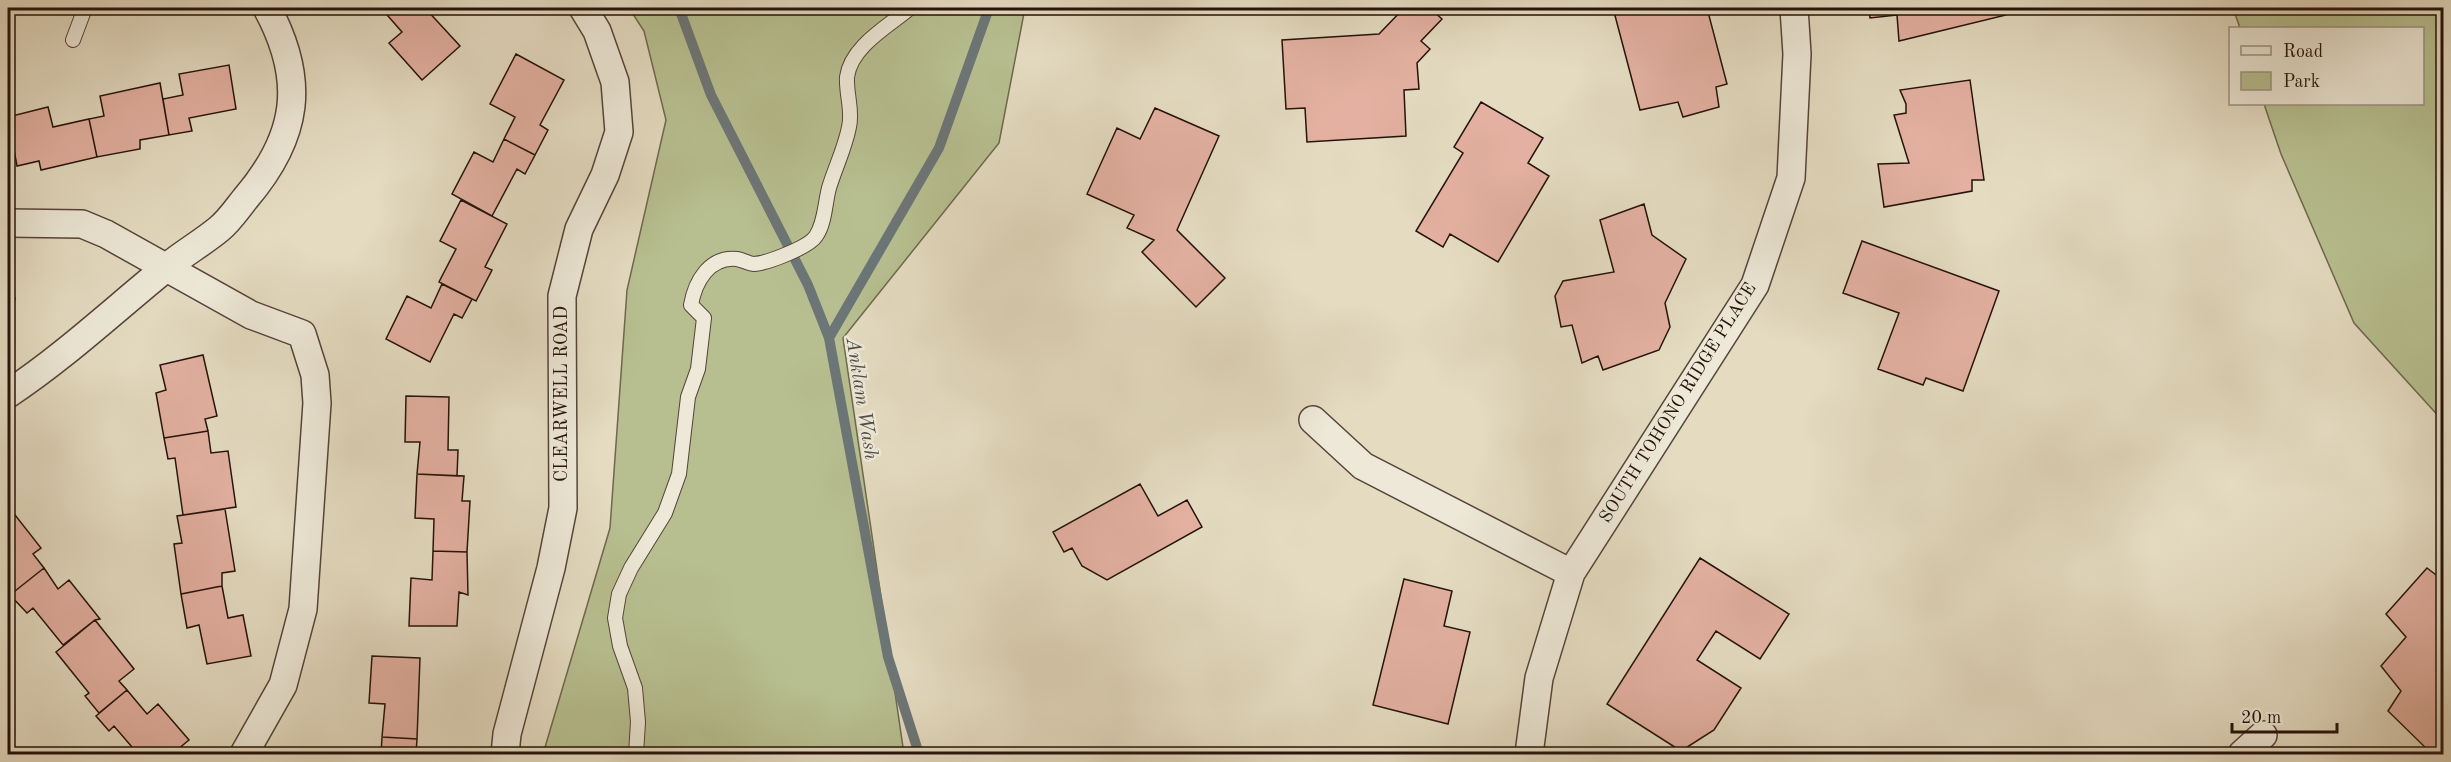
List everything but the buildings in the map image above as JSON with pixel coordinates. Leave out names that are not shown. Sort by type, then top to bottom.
[{"type":"street","points":[[8,394],[49,367],[167,267],[220,228],[261,180],[278,152],[290,121],[293,94],[291,64],[282,35],[267,8]]},
{"type":"street","name":"CLEARWELL ROAD","points":[[505,754],[507,734],[551,568],[563,508],[562,296],[579,229],[605,175],[619,132],[615,82],[597,31],[583,8]]},
{"type":"street","name":"SOUTH TOHONO RIDGE PLACE","points":[[1529,754],[1539,678],[1571,573],[1755,285],[1791,178],[1797,54],[1794,8]]},
{"type":"street","points":[[8,223],[82,224],[106,234],[251,315],[302,333],[315,375],[316,403],[303,609],[283,685],[244,754]]},
{"type":"street","points":[[1313,420],[1363,466],[1571,573]]},
{"type":"street","points":[[2242,754],[2262,735]]},
{"type":"lane","points":[[73,40],[84,8]]},
{"type":"lane","points":[[636,754],[638,722],[635,688],[620,646],[615,618],[619,594],[631,568],[665,513],[679,474],[688,397],[698,369],[704,318],[692,305],[694,287],[703,274],[718,260],[737,259],[753,264],[800,248],[817,236],[832,177],[850,127],[847,76],[855,57],[875,36],[910,8]]},
{"type":"green space","points":[[629,8],[1025,8],[999,143],[843,338],[904,754],[543,754],[610,528],[627,290],[666,120],[644,31]]},
{"type":"green space","points":[[2233,8],[2443,8],[2443,421],[2354,323],[2281,154],[2264,105],[2424,105],[2424,27],[2240,27]]},
{"type":"waterway","points":[[679,8],[711,95],[808,285],[829,338]]},
{"type":"waterway","name":"Anklam Wash","points":[[919,754],[888,657],[829,338],[939,148],[989,8]]}]
